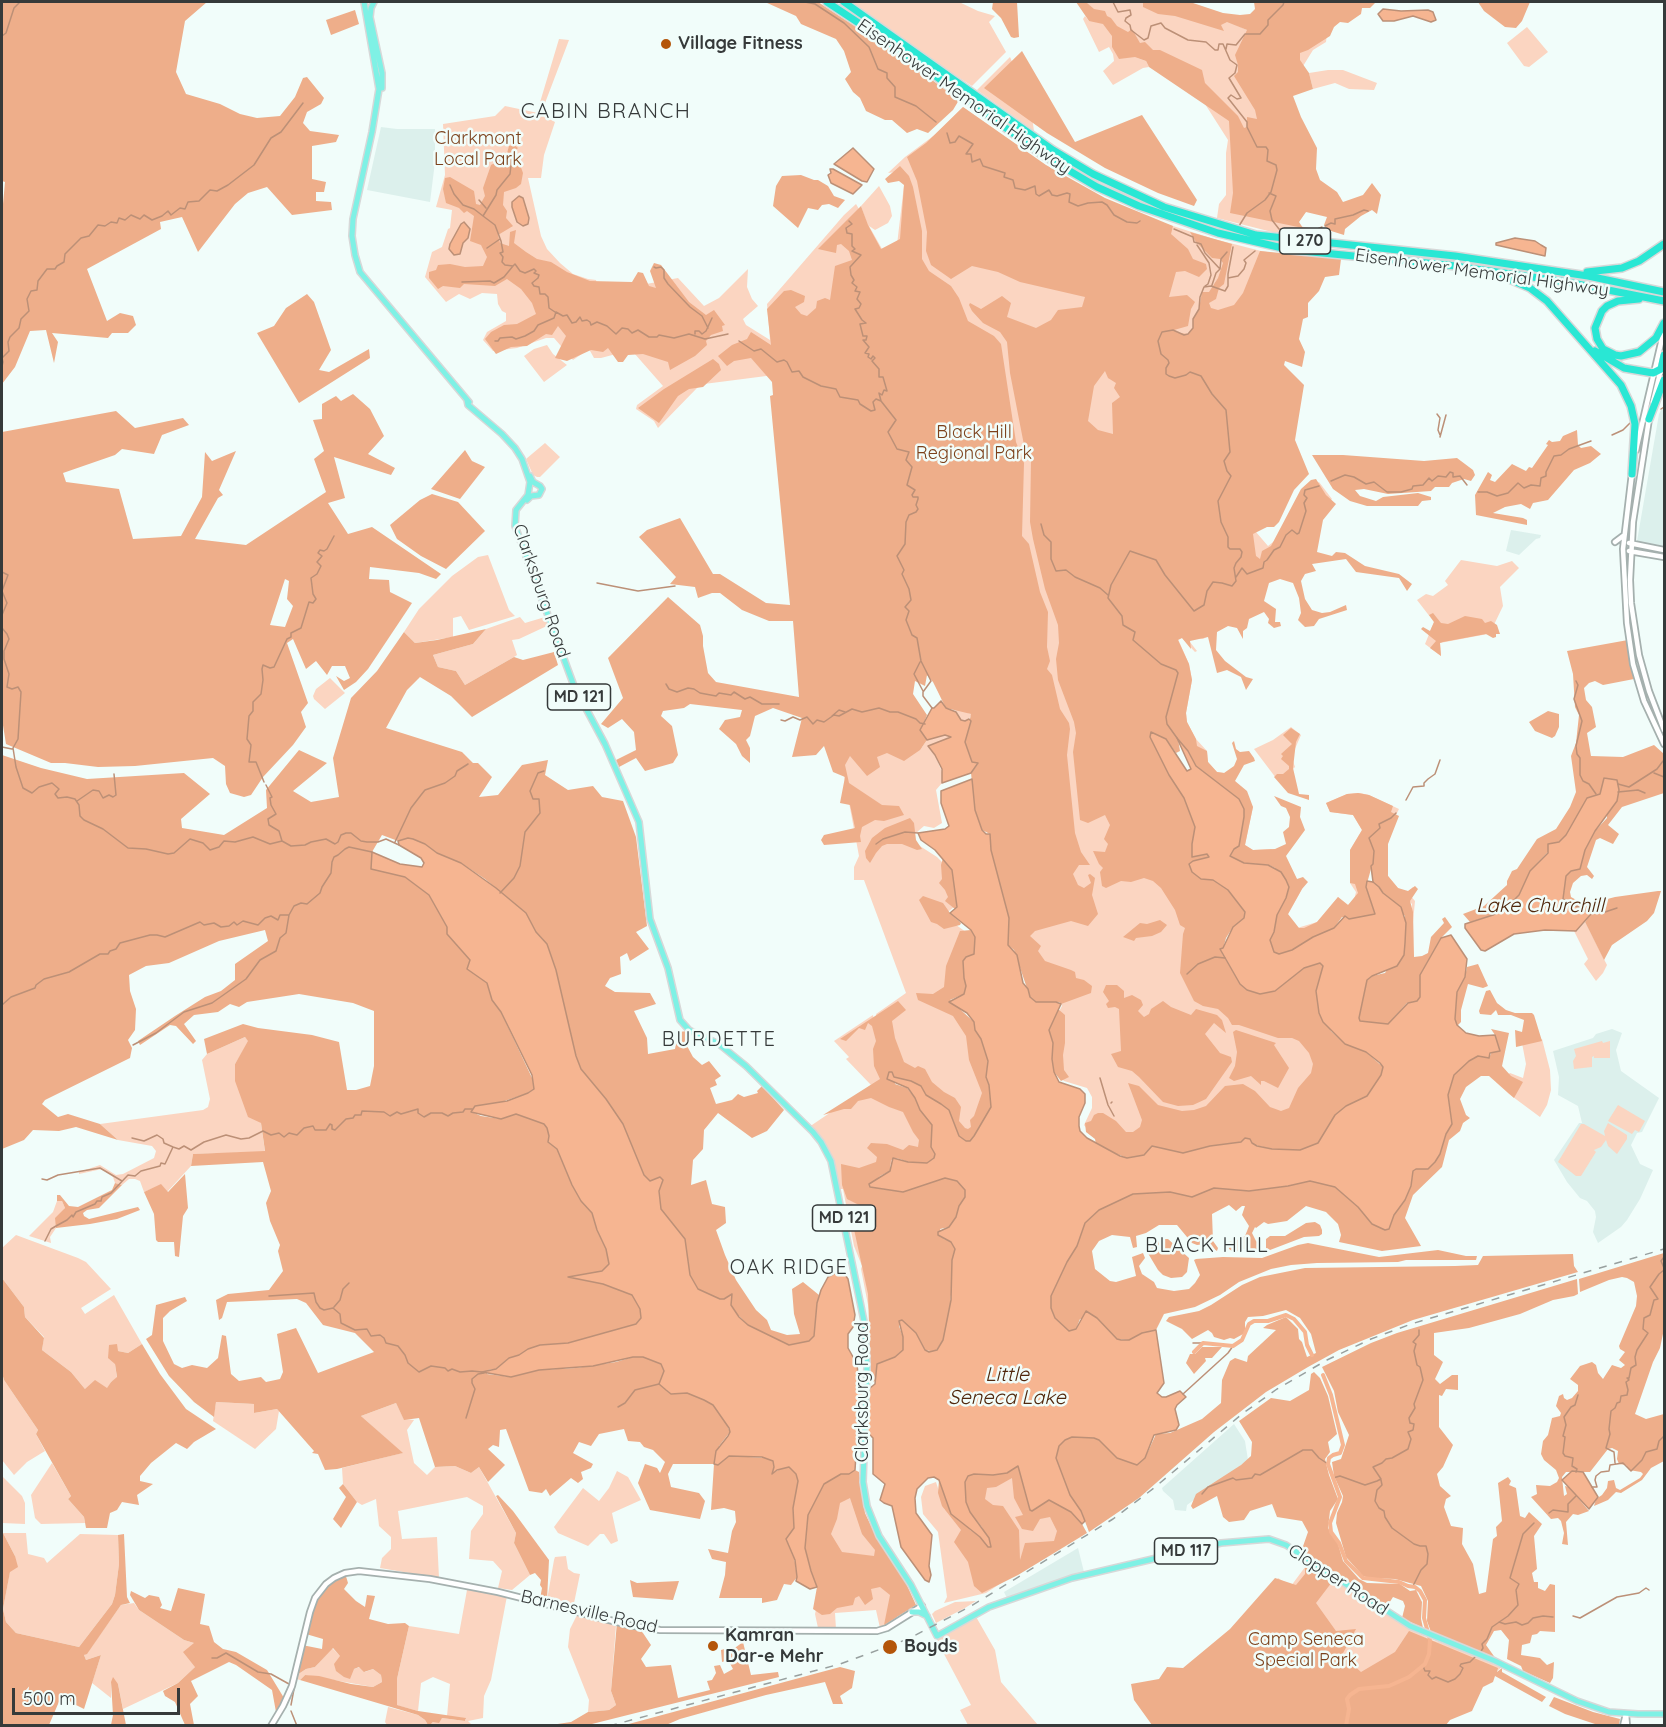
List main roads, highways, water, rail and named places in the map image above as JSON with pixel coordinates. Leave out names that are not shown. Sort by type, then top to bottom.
[{"type":"highway","name":"Eisenhower Memorial Highway","points":[[827,2],[907,55],[1041,154],[1097,187],[1139,206],[1218,233],[1291,250],[1484,270],[1567,282],[1665,301]]},
{"type":"highway","name":"Eisenhower Memorial Highway","points":[[844,2],[1045,145],[1093,174],[1164,207],[1256,235],[1444,255],[1588,276],[1665,292]]},
{"type":"highway","points":[[1541,269],[1590,273],[1607,271],[1639,261],[1665,244]]},
{"type":"highway","points":[[1484,270],[1514,280],[1539,294],[1555,309],[1624,391],[1634,415],[1636,440],[1632,474]]},
{"type":"highway","points":[[1665,301],[1643,299],[1618,301],[1606,306],[1595,328],[1597,339],[1603,349],[1615,356],[1626,356],[1648,346],[1658,336],[1665,323]]},
{"type":"highway","points":[[1574,331],[1594,350],[1614,364],[1632,370],[1653,373],[1661,369],[1665,355]]},
{"type":"highway","points":[[1648,419],[1665,380]]},
{"type":"main road","points":[[364,2],[367,4],[374,2]]},
{"type":"main road","name":"Clarksburg Road","points":[[364,2],[378,84],[378,98],[360,193],[356,198],[352,236],[359,267],[467,400],[468,405],[508,440],[520,456],[534,496]]},
{"type":"main road","name":"Clarksburg Road","points":[[372,132],[382,88],[370,17],[374,2]]},
{"type":"main road","points":[[1636,440],[1665,330]]},
{"type":"main road","points":[[1661,369],[1648,419],[1641,460],[1630,551],[1631,603],[1639,655],[1649,691],[1665,730]]},
{"type":"main road","points":[[1632,474],[1624,546],[1624,601],[1633,664],[1644,701],[1665,744]]},
{"type":"main road","name":"Clarksburg Road","points":[[516,513],[529,497],[539,495],[542,491],[540,486],[532,487]]},
{"type":"main road","name":"Clarksburg Road","points":[[532,487],[518,507],[515,526],[574,686],[608,750],[639,822],[650,919],[668,968],[680,1020],[689,1030],[713,1041],[738,1059],[813,1132],[829,1156],[862,1309],[866,1343],[863,1482],[870,1516],[879,1536],[906,1576],[937,1636]]},
{"type":"main road","points":[[1616,542],[1625,534]]},
{"type":"main road","points":[[1624,546],[1630,544],[1665,550]]},
{"type":"main road","points":[[1624,546],[1630,551],[1665,557]]},
{"type":"main road","name":"Clopper Road","points":[[937,1636],[989,1607],[1072,1578],[1211,1545],[1269,1539],[1287,1545],[1396,1618],[1495,1661],[1578,1701],[1609,1712],[1665,1713]]},
{"type":"main road","name":"Barnesville Road","points":[[271,1725],[283,1706],[291,1686],[315,1598],[340,1572],[359,1571],[402,1575],[498,1592],[629,1625],[660,1630],[877,1631],[887,1628],[922,1606]]},
{"type":"main road","points":[[912,1612],[919,1612],[927,1617]]},
{"type":"main road","points":[[1625,1725],[1626,1714]]},
{"type":"water","points":[[1383,9],[1428,10],[1433,12],[1436,20],[1431,22],[1413,16],[1394,21],[1383,21],[1378,14]]},
{"type":"water","points":[[853,148],[874,169],[867,182],[834,164]]},
{"type":"water","points":[[830,169],[862,185],[853,194],[831,183],[828,175],[831,173]]},
{"type":"water","points":[[519,196],[523,198],[529,218],[528,224],[523,226],[517,222],[512,207],[512,202]]},
{"type":"water","points":[[464,222],[470,229],[468,238],[463,243],[460,254],[454,255],[449,249],[450,244]]},
{"type":"water","points":[[1515,238],[1535,241],[1546,248],[1545,256],[1496,245],[1496,243]]},
{"type":"water","points":[[941,701],[946,708],[956,712],[961,720],[971,721],[965,742],[972,762],[978,763],[971,773],[942,783],[942,769],[928,746],[951,737],[945,735],[927,740],[920,730],[932,708]]},
{"type":"water","name":"Little Seneca Lake","points":[[1151,732],[1166,739],[1187,771],[1191,769],[1177,738],[1188,751],[1196,766],[1239,799],[1244,809],[1244,817],[1239,846],[1230,856],[1244,863],[1268,865],[1281,872],[1286,880],[1289,887],[1277,915],[1270,940],[1274,952],[1279,954],[1292,950],[1334,928],[1345,916],[1349,919],[1375,914],[1366,887],[1367,881],[1373,882],[1401,907],[1406,923],[1404,955],[1397,966],[1367,980],[1360,1021],[1388,1024],[1408,1003],[1417,1001],[1420,997],[1420,975],[1441,938],[1451,935],[1467,959],[1465,977],[1457,992],[1455,1019],[1457,1025],[1466,1033],[1479,1036],[1495,1035],[1500,1051],[1490,1053],[1489,1058],[1478,1056],[1454,1075],[1448,1095],[1452,1124],[1446,1134],[1440,1154],[1428,1169],[1413,1171],[1411,1186],[1405,1200],[1394,1215],[1389,1229],[1385,1230],[1372,1224],[1358,1207],[1335,1187],[1310,1181],[1249,1191],[1214,1188],[1192,1197],[1170,1192],[1133,1194],[1099,1210],[1085,1223],[1077,1246],[1051,1296],[1051,1308],[1055,1318],[1069,1331],[1076,1329],[1086,1311],[1121,1340],[1129,1340],[1142,1333],[1156,1330],[1164,1383],[1157,1393],[1166,1397],[1180,1391],[1186,1397],[1175,1409],[1179,1425],[1176,1430],[1154,1435],[1145,1458],[1137,1465],[1117,1458],[1094,1438],[1072,1437],[1059,1446],[1056,1458],[1070,1495],[1085,1521],[1082,1524],[1071,1512],[1049,1500],[1032,1511],[1030,1510],[1018,1466],[1007,1473],[974,1474],[968,1476],[965,1482],[966,1502],[970,1512],[989,1538],[991,1547],[988,1547],[980,1537],[951,1514],[939,1480],[934,1477],[928,1478],[917,1489],[915,1498],[916,1513],[932,1535],[929,1582],[925,1580],[901,1547],[892,1506],[880,1500],[885,1484],[873,1474],[873,1438],[863,1433],[857,1439],[855,1470],[849,1474],[841,1474],[824,1484],[808,1515],[805,1548],[817,1587],[810,1589],[796,1581],[795,1560],[786,1539],[794,1528],[793,1508],[798,1481],[796,1474],[789,1467],[772,1474],[773,1461],[762,1457],[729,1456],[718,1465],[714,1464],[716,1451],[728,1436],[729,1428],[713,1405],[687,1393],[671,1394],[659,1384],[664,1371],[661,1364],[643,1357],[633,1357],[593,1366],[539,1370],[511,1377],[482,1372],[496,1369],[509,1358],[540,1345],[568,1343],[636,1324],[641,1318],[640,1309],[632,1295],[603,1284],[568,1277],[602,1271],[609,1264],[606,1249],[592,1213],[581,1201],[572,1185],[557,1149],[548,1142],[549,1136],[544,1124],[516,1114],[501,1119],[471,1112],[475,1106],[507,1101],[528,1093],[534,1089],[532,1075],[501,1012],[492,1000],[487,983],[467,969],[470,960],[447,934],[447,927],[429,895],[405,877],[371,869],[372,852],[400,864],[422,867],[424,863],[421,858],[399,845],[398,841],[413,839],[461,863],[526,913],[536,932],[547,944],[556,970],[581,1069],[623,1124],[644,1175],[650,1181],[660,1177],[663,1180],[659,1191],[661,1209],[685,1239],[690,1275],[698,1289],[720,1299],[732,1294],[731,1305],[739,1317],[748,1325],[789,1345],[809,1341],[814,1336],[817,1303],[821,1290],[828,1277],[839,1271],[843,1272],[848,1279],[855,1315],[853,1327],[848,1334],[848,1348],[857,1364],[859,1384],[864,1388],[870,1388],[875,1384],[877,1364],[895,1357],[903,1350],[899,1321],[902,1320],[916,1333],[925,1350],[929,1352],[937,1350],[943,1340],[951,1300],[952,1260],[955,1249],[951,1242],[938,1235],[938,1232],[949,1227],[965,1197],[965,1190],[957,1181],[945,1178],[903,1192],[870,1187],[869,1184],[890,1171],[893,1158],[927,1163],[934,1158],[935,1154],[931,1147],[932,1125],[920,1110],[908,1088],[887,1079],[889,1072],[892,1072],[894,1077],[921,1086],[926,1095],[949,1110],[959,1136],[966,1141],[970,1141],[974,1136],[991,1107],[986,1077],[988,1061],[981,1039],[975,1030],[974,1022],[967,1013],[949,1002],[964,994],[966,986],[963,961],[974,954],[975,937],[971,930],[950,913],[957,907],[952,870],[935,850],[921,840],[918,833],[945,829],[949,826],[941,803],[941,791],[972,779],[975,810],[982,830],[990,834],[991,850],[1009,918],[1008,945],[1017,955],[1023,983],[1030,997],[1036,1002],[1061,1004],[1049,1030],[1053,1043],[1054,1072],[1059,1082],[1080,1089],[1085,1094],[1079,1126],[1080,1131],[1087,1138],[1127,1158],[1144,1155],[1152,1146],[1183,1153],[1210,1146],[1241,1142],[1245,1138],[1250,1139],[1257,1146],[1300,1150],[1318,1143],[1335,1115],[1346,1106],[1367,1096],[1381,1075],[1383,1067],[1380,1063],[1366,1052],[1345,1044],[1323,1022],[1319,1013],[1316,991],[1323,966],[1320,963],[1304,968],[1275,991],[1260,994],[1247,990],[1240,984],[1220,949],[1223,948],[1233,927],[1244,918],[1245,912],[1228,890],[1213,880],[1201,879],[1192,872],[1189,864],[1209,857],[1207,854],[1192,857],[1195,827],[1184,798],[1169,775],[1150,737]]},
{"type":"water","name":"Lake Churchill","points":[[1604,778],[1617,780],[1619,790],[1617,801],[1595,831],[1585,850],[1580,869],[1571,871],[1566,876],[1563,899],[1591,914],[1576,931],[1545,930],[1514,934],[1485,951],[1481,950],[1465,928],[1465,924],[1493,915],[1509,905],[1519,895],[1530,871],[1548,853],[1548,844],[1559,842],[1566,835],[1587,798],[1600,794]]},
{"type":"water","points":[[1572,1471],[1583,1472],[1598,1497],[1589,1509],[1562,1480]]},
{"type":"waterway","points":[[2,36],[6,33],[14,8],[20,2]]},
{"type":"waterway","points":[[805,2],[815,4],[844,23],[869,47],[878,69],[887,73],[887,78],[895,87],[895,97],[916,106],[936,122]]},
{"type":"waterway","points":[[1113,2],[1118,12],[1130,10],[1131,15],[1125,21],[1130,25],[1131,30],[1144,40],[1148,38],[1151,26],[1161,23],[1165,28],[1188,40],[1206,42],[1215,50],[1218,50],[1219,44],[1223,44],[1230,60],[1237,65],[1235,73],[1229,78],[1241,98],[1237,99],[1231,95],[1228,98],[1247,122],[1247,127],[1257,147],[1266,147],[1267,161],[1276,165],[1277,170],[1271,192],[1265,200],[1247,213],[1239,226]]},
{"type":"waterway","points":[[1226,49],[1227,44],[1236,45],[1245,34],[1260,34],[1268,25],[1268,20],[1284,2]]},
{"type":"waterway","points":[[2,366],[2,358],[9,351],[10,337],[19,328],[21,319],[29,311],[27,299],[31,291],[37,290],[38,281],[47,269],[55,269],[64,262],[65,254],[81,238],[89,236],[98,225],[117,223],[119,218],[125,220],[131,215],[140,219],[144,215],[152,220],[168,211],[171,215],[180,208],[185,209],[188,202],[199,201],[210,190],[217,191],[228,185],[254,165],[271,138],[281,132],[303,103]]},
{"type":"waterway","points":[[947,133],[950,143],[955,142],[959,136],[973,144],[966,154],[971,154],[972,162],[980,159],[983,166],[1005,173],[1004,177],[1013,180],[1015,188],[1025,190],[1035,186],[1036,194],[1039,196],[1049,190],[1052,195],[1057,196],[1067,193],[1070,194],[1069,202],[1078,206],[1102,202],[1114,215],[1127,222],[1140,221]]},
{"type":"waterway","points":[[512,156],[510,174],[497,190],[483,216],[495,225],[501,241],[502,262],[505,265],[515,264],[520,271],[525,273],[534,269],[536,271],[534,273],[539,275],[532,283],[539,287],[540,294],[548,297],[549,308],[555,312]]},
{"type":"waterway","points":[[450,185],[463,205],[483,216]]},
{"type":"waterway","points":[[1269,193],[1276,196],[1270,211],[1272,220],[1279,229],[1315,230],[1322,227]]},
{"type":"waterway","points":[[479,200],[486,208]]},
{"type":"waterway","points":[[1325,226],[1335,224],[1335,219],[1364,210],[1368,211]]},
{"type":"waterway","points":[[849,221],[852,224],[846,228],[847,233],[852,234],[852,246],[855,249],[852,251],[861,255],[850,267],[854,280],[852,283],[857,287],[855,291],[860,292],[857,299],[861,304],[855,309],[866,323],[860,324],[863,336],[867,336],[866,340],[863,340],[869,347],[865,353],[869,354],[868,357],[871,359],[873,356],[875,358],[872,361],[879,369],[879,377],[883,377],[887,391],[884,390],[882,395],[879,393],[881,401],[896,420],[888,432],[897,449],[909,452],[906,460],[912,467],[907,485],[915,490],[913,497],[918,497],[916,505],[918,509],[909,515],[906,522],[905,544],[897,556],[904,570],[902,574],[911,600],[905,607],[909,611],[906,620],[912,635],[917,638],[921,661],[931,681],[923,692],[923,696],[932,708]]},
{"type":"waterway","points":[[1174,229],[1193,237],[1194,242],[1201,244],[1205,253],[1220,269]]},
{"type":"waterway","points":[[487,248],[500,239]]},
{"type":"waterway","points":[[1197,245],[1209,263],[1211,275],[1205,286]]},
{"type":"waterway","points":[[1177,738],[1167,724],[1166,717],[1178,673],[1161,664],[1133,640],[1135,632],[1123,625],[1122,616],[1108,598],[1111,585],[1130,551],[1156,560],[1194,611],[1204,605],[1207,591],[1213,582],[1232,586],[1236,581],[1234,568],[1242,552],[1240,549],[1228,547],[1228,537],[1221,522],[1218,501],[1231,476],[1224,461],[1230,452],[1226,410],[1212,394],[1201,376],[1190,372],[1175,378],[1166,374],[1169,363],[1161,354],[1158,341],[1162,332],[1173,330],[1184,335],[1188,334],[1193,328],[1193,319],[1199,309],[1204,287],[1211,286],[1225,291],[1228,286],[1233,247]]},
{"type":"waterway","points":[[1228,278],[1238,276],[1244,269],[1246,263],[1244,260],[1255,251]]},
{"type":"waterway","points":[[1212,285],[1220,269],[1221,259],[1227,252]]},
{"type":"waterway","points":[[462,282],[490,281],[494,283],[504,277],[513,266]]},
{"type":"waterway","points":[[654,267],[661,267],[664,270],[664,278],[668,284],[702,316],[708,328]]},
{"type":"waterway","points":[[495,341],[500,338],[516,339],[525,336],[534,331],[538,325],[554,318],[556,312],[563,316],[567,315],[572,323],[580,317],[582,321],[587,320],[591,325],[597,322],[607,326],[616,334],[622,328],[632,333],[638,330],[649,337],[659,335],[674,338],[689,334],[705,339],[728,334]]},
{"type":"waterway","points":[[695,334],[695,331],[702,334],[706,331],[712,318]]},
{"type":"waterway","points":[[739,341],[754,351],[761,349],[777,362],[784,360],[792,372],[799,371],[803,377],[821,386],[836,389],[840,397],[858,400],[871,411],[875,410],[873,402],[876,399],[881,401]]},
{"type":"waterway","points":[[1437,414],[1440,418],[1438,430],[1440,435]]},
{"type":"waterway","points":[[1440,437],[1446,415]]},
{"type":"waterway","points":[[1612,435],[1623,430],[1630,423]]},
{"type":"waterway","points":[[1478,492],[1487,492],[1497,496],[1508,493],[1518,483],[1524,488],[1531,485],[1540,486],[1541,478],[1546,476],[1554,456],[1591,441]]},
{"type":"waterway","points":[[1331,481],[1345,475],[1366,484],[1374,482],[1387,492],[1401,492],[1412,489],[1413,486],[1423,485],[1429,478],[1432,481],[1438,476],[1446,477],[1450,472],[1453,473],[1453,477],[1460,476],[1467,485]]},
{"type":"waterway","points":[[1236,577],[1242,568],[1247,574],[1263,568],[1264,562],[1274,550],[1280,547],[1286,535],[1292,530],[1299,533],[1306,511],[1305,490],[1319,486]]},
{"type":"waterway","points":[[1041,524],[1044,535],[1051,542],[1051,559],[1056,571],[1066,570],[1075,577],[1100,588],[1108,595]]},
{"type":"waterway","points":[[264,782],[256,762],[249,762],[251,745],[247,739],[253,702],[261,694],[263,665],[274,667],[291,633],[301,628],[309,602],[313,603],[316,599],[311,578],[317,574],[321,566],[317,562],[322,556],[318,553],[320,550],[327,549],[334,536]]},
{"type":"waterway","points":[[2,572],[8,575],[2,591],[7,603],[2,615]]},
{"type":"waterway","points":[[597,583],[638,591],[675,586]]},
{"type":"waterway","points":[[2,628],[9,639],[4,651],[9,674],[7,687],[12,689],[18,687],[21,692],[18,739],[13,748],[23,788],[32,793],[39,787],[52,783],[59,789],[55,794],[58,798],[75,799],[79,805],[80,816],[84,820],[103,829],[128,848],[168,854],[174,853],[190,839],[203,843],[210,850],[219,847],[224,841],[235,842],[253,837],[270,844],[282,841],[291,846],[326,839],[335,844],[341,835],[346,833],[351,833],[361,841],[378,842],[386,839],[399,845]]},
{"type":"waterway","points":[[920,662],[914,674],[923,691]]},
{"type":"waterway","points":[[1576,681],[1578,685],[1574,699],[1582,721],[1576,746],[1580,758],[1580,775],[1596,794]]},
{"type":"waterway","points":[[666,684],[669,689],[677,692],[688,688],[716,696],[719,693],[731,695],[734,692],[745,699],[750,697],[762,704],[779,704]]},
{"type":"waterway","points":[[781,720],[785,721],[793,717],[800,720],[807,717],[813,724],[817,720],[824,722],[834,715],[839,716],[852,709],[862,712],[879,708],[898,712],[925,724]]},
{"type":"waterway","points":[[832,716],[839,710],[845,712]]},
{"type":"waterway","points":[[2,747],[12,749]]},
{"type":"waterway","points":[[1406,800],[1413,787],[1424,786],[1424,783],[1435,774],[1440,760]]},
{"type":"waterway","points":[[1618,784],[1629,787],[1657,769],[1663,761]]},
{"type":"waterway","points":[[395,842],[411,808],[425,790],[445,783],[468,764]]},
{"type":"waterway","points":[[500,893],[514,878],[520,866],[525,832],[540,813],[539,799],[533,799],[530,791],[538,773],[544,771]]},
{"type":"waterway","points":[[1654,773],[1664,777]]},
{"type":"waterway","points":[[77,801],[93,790],[99,791],[103,798],[116,795],[114,774]]},
{"type":"waterway","points":[[266,785],[276,814],[268,819],[269,825],[279,831],[282,841]]},
{"type":"waterway","points":[[1618,792],[1638,790],[1645,793]]},
{"type":"waterway","points":[[1373,882],[1371,866],[1374,851],[1369,838],[1380,828],[1379,824],[1396,813]]},
{"type":"waterway","points":[[876,844],[883,839],[905,832],[918,833]]},
{"type":"waterway","points":[[2,1005],[11,997],[35,988],[44,979],[69,972],[100,954],[108,954],[120,943],[150,935],[165,937],[200,922],[204,925],[214,923],[221,927],[229,926],[234,922],[237,925],[243,921],[258,925],[271,916],[278,920],[280,915],[289,915],[294,906],[301,903],[307,904],[320,893],[331,873],[334,857],[345,849],[349,847],[372,852]]},
{"type":"waterway","points":[[1589,913],[1596,909],[1605,912],[1617,908]]},
{"type":"waterway","points":[[133,1045],[156,1033],[184,1012],[212,1003],[246,979],[260,960],[276,951],[280,938],[286,933],[289,915]]},
{"type":"waterway","points":[[1187,974],[1198,964],[1215,957],[1225,958]]},
{"type":"waterway","points":[[1100,1078],[1108,1105],[1114,1116]]},
{"type":"waterway","points":[[45,1241],[51,1229],[72,1215],[73,1217],[76,1212],[101,1201],[102,1197],[111,1193],[128,1175],[135,1176],[141,1171],[160,1166],[161,1163],[165,1164],[173,1147],[179,1149],[184,1146],[191,1150],[204,1142],[226,1135],[241,1139],[263,1131],[271,1135],[279,1133],[284,1137],[289,1133],[297,1135],[304,1128],[313,1126],[315,1130],[326,1130],[330,1124],[335,1130],[346,1119],[361,1115],[362,1111],[384,1112],[390,1116],[397,1112],[401,1114],[418,1109],[418,1113],[424,1117],[431,1113],[442,1113],[448,1116],[463,1112],[465,1109],[472,1109]]},
{"type":"waterway","points":[[132,1138],[144,1141],[157,1135],[163,1139],[164,1143],[173,1147]]},
{"type":"waterway","points":[[42,1179],[47,1180],[58,1175],[100,1168],[122,1181]]},
{"type":"waterway","points":[[1664,1257],[1661,1261],[1664,1268]]},
{"type":"waterway","points":[[1615,1463],[1614,1452],[1606,1448],[1610,1434],[1611,1411],[1620,1402],[1621,1396],[1627,1395],[1626,1382],[1629,1380],[1627,1378],[1629,1378],[1631,1368],[1636,1365],[1637,1350],[1648,1333],[1643,1329],[1644,1318],[1650,1315],[1654,1300],[1658,1299],[1650,1287],[1664,1270]]},
{"type":"waterway","points":[[334,1307],[340,1300],[343,1289],[349,1283]]},
{"type":"waterway","points":[[269,1296],[314,1293],[320,1308],[324,1310],[333,1308],[340,1314],[341,1323],[355,1330],[367,1329],[371,1336],[380,1335],[386,1343],[398,1346],[408,1363],[419,1372],[431,1366],[445,1368],[448,1371],[452,1369],[460,1372],[482,1372]]},
{"type":"waterway","points":[[1194,1352],[1203,1343],[1233,1346],[1242,1340],[1249,1324],[1254,1321],[1268,1321],[1286,1315],[1294,1319],[1305,1332],[1307,1345],[1312,1355]]},
{"type":"waterway","points":[[1333,1478],[1340,1476],[1365,1485],[1377,1481],[1381,1479],[1373,1467],[1408,1449],[1411,1439],[1408,1432],[1413,1430],[1414,1424],[1410,1423],[1409,1418],[1415,1408],[1414,1404],[1423,1380],[1414,1351],[1416,1344],[1413,1342],[1419,1335],[1419,1330]]},
{"type":"waterway","points":[[1193,1343],[1203,1343]]},
{"type":"waterway","points":[[1183,1394],[1233,1346]]},
{"type":"waterway","points":[[466,1418],[475,1389],[472,1379],[484,1373]]},
{"type":"waterway","points":[[1323,1375],[1331,1395],[1343,1445],[1340,1453],[1329,1458],[1328,1464],[1340,1497],[1330,1523],[1331,1532],[1339,1543],[1346,1561],[1363,1578],[1399,1582],[1420,1591],[1425,1600],[1424,1618],[1430,1640],[1429,1654],[1425,1664],[1409,1677],[1389,1686],[1359,1689],[1350,1695],[1347,1699],[1349,1709],[1346,1726]]},
{"type":"waterway","points":[[618,1407],[625,1403],[635,1390],[659,1384]]},
{"type":"waterway","points":[[1576,1472],[1577,1469],[1572,1466],[1573,1458],[1563,1453],[1565,1437],[1563,1436],[1566,1425],[1564,1417],[1575,1405],[1578,1395]]},
{"type":"waterway","points":[[1592,1487],[1597,1487],[1596,1476],[1601,1472],[1609,1471],[1610,1465],[1623,1463],[1631,1471],[1642,1460],[1646,1452],[1657,1449],[1659,1441],[1664,1436]]},
{"type":"waterway","points":[[1202,1494],[1208,1487],[1233,1478],[1236,1480],[1252,1478],[1255,1474],[1260,1475],[1303,1450],[1312,1450],[1328,1464]]},
{"type":"waterway","points":[[1381,1480],[1382,1485],[1377,1490],[1375,1501],[1384,1511],[1392,1528],[1414,1544],[1426,1546],[1427,1564],[1421,1570],[1413,1586]]},
{"type":"waterway","points":[[1549,1513],[1553,1510],[1568,1512],[1568,1504],[1576,1496]]},
{"type":"waterway","points":[[1480,1653],[1483,1648],[1482,1644],[1492,1627],[1508,1616],[1518,1605],[1516,1590],[1519,1584],[1510,1578],[1523,1534],[1534,1523]]},
{"type":"waterway","points":[[1573,1616],[1580,1618],[1617,1597],[1639,1593],[1646,1588],[1649,1590]]},
{"type":"waterway","points":[[1499,1622],[1505,1624],[1516,1622],[1522,1625],[1533,1618],[1553,1617]]},
{"type":"waterway","points":[[212,1658],[226,1653],[258,1672],[271,1674],[289,1684]]},
{"type":"waterway","points":[[1423,1666],[1425,1671],[1430,1671],[1428,1675],[1432,1679],[1436,1677],[1448,1682],[1460,1674],[1463,1668],[1461,1664],[1470,1662],[1476,1656]]},
{"type":"waterway","points":[[291,1705],[294,1689]]},
{"type":"waterway","points":[[291,1711],[297,1726]]},
{"type":"railway","points":[[609,1726],[840,1664],[908,1639],[971,1606],[1113,1519],[1154,1488],[1242,1414],[1277,1389],[1327,1360],[1371,1339],[1411,1324],[1664,1249]]},
{"type":"place","name":"Village Fitness","points":[[666,44]]},
{"type":"place","name":"Kamran Dar-e Mehr","points":[[713,1646]]},
{"type":"place","name":"Boyds","points":[[890,1647]]},
{"type":"district","name":"CABIN BRANCH","points":[[606,112]]},
{"type":"district","name":"BURDETTE","points":[[719,1040]]},
{"type":"district","name":"BLACK HILL","points":[[1207,1246]]},
{"type":"district","name":"OAK RIDGE","points":[[789,1268]]},
{"type":"park label","name":"Clarkmont Local Park","points":[[478,149]]},
{"type":"park label","name":"Black Hill Regional Park","points":[[974,443]]},
{"type":"park label","name":"Camp Seneca Special Park","points":[[1306,1650]]}]
